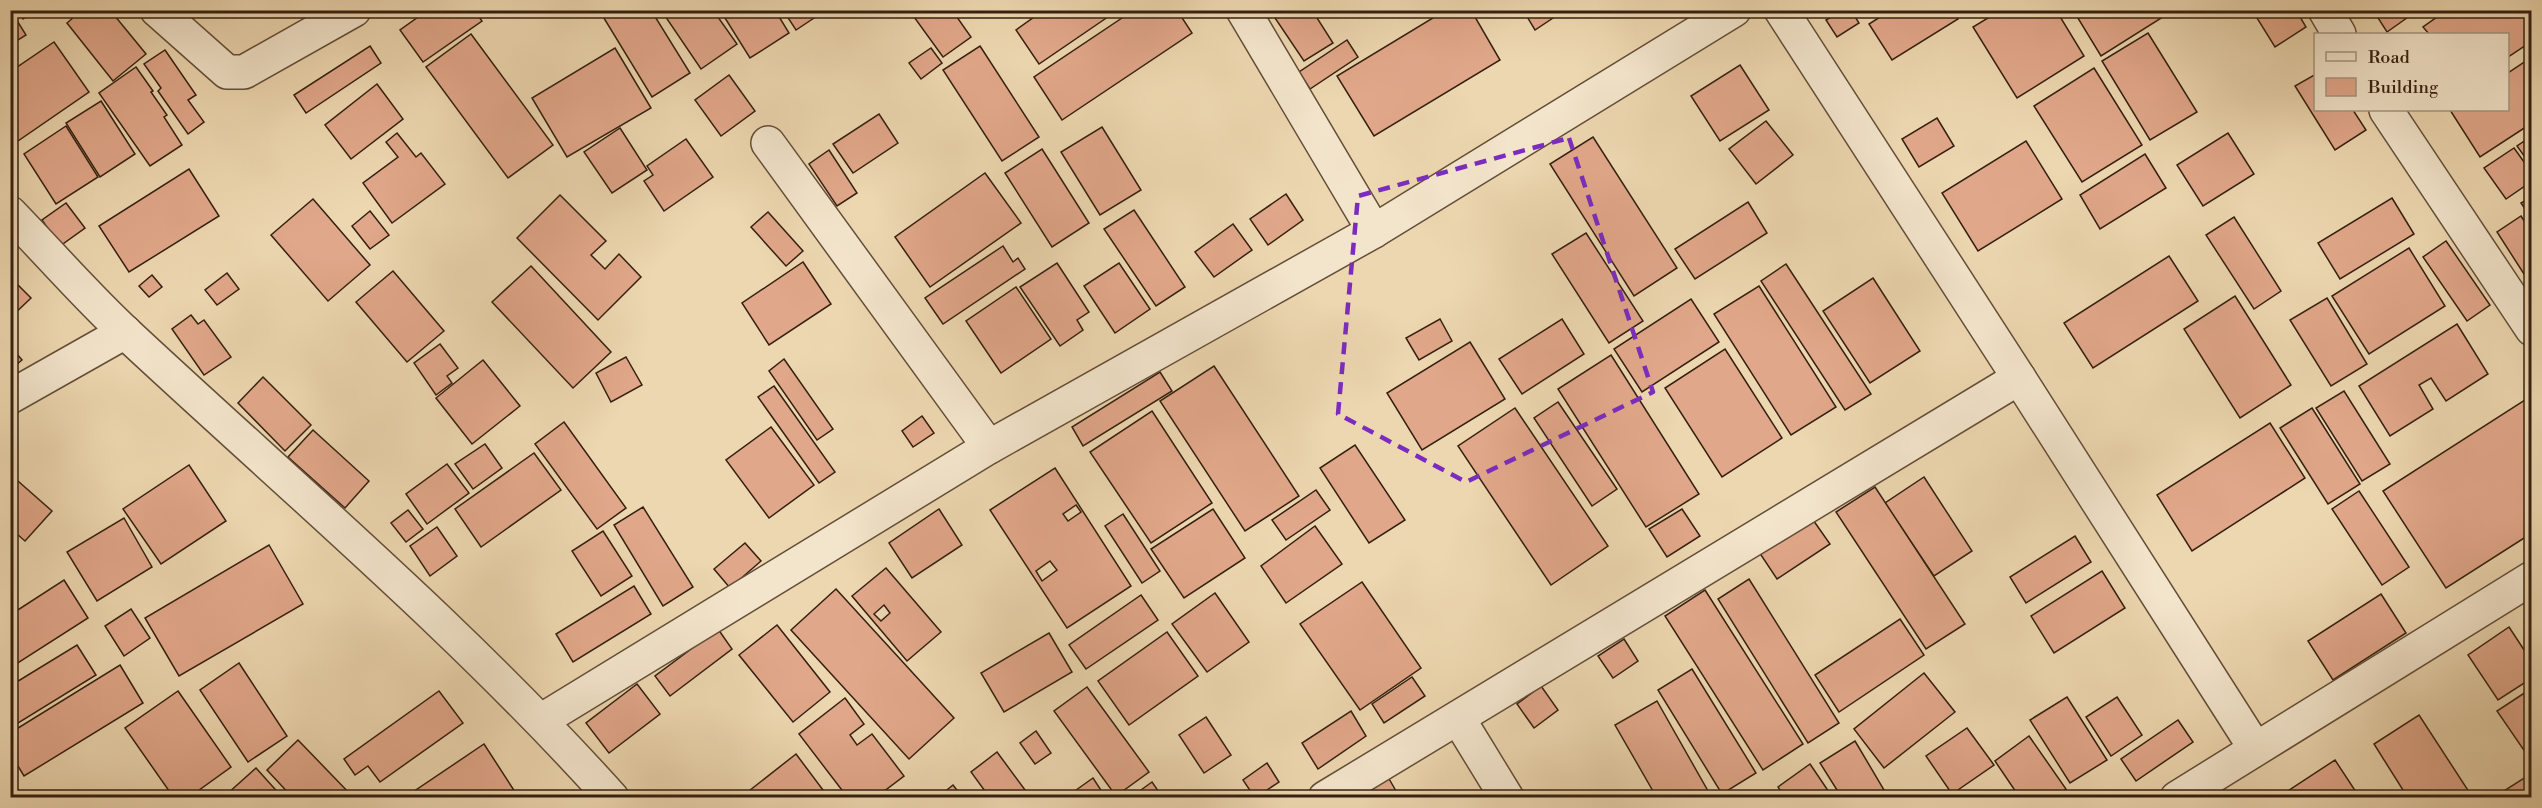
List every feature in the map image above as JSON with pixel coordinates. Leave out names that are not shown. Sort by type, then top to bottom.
[{"type":"street","points":[[157,10],[227,72],[244,72],[354,10]]},
{"type":"street","points":[[1244,10],[1374,231]]},
{"type":"street","points":[[542,720],[989,447],[1374,231],[1734,10]]},
{"type":"street","points":[[1780,10],[2019,378],[2254,748]]},
{"type":"street","points":[[2325,10],[2338,33]]},
{"type":"street","points":[[2387,111],[2532,329]]},
{"type":"street","points":[[768,143],[989,447]]},
{"type":"street","points":[[10,213],[125,332],[277,470],[542,720],[612,798]]},
{"type":"street","points":[[10,397],[125,332]]},
{"type":"street","points":[[1325,798],[2019,378]]},
{"type":"street","points":[[2177,798],[2254,748],[2532,578]]},
{"type":"street","points":[[1458,718],[1507,798]]},
{"type":"highlighted area","points":[[1569,138],[1653,392],[1466,482],[1338,414],[1358,196]]},
{"type":"building","points":[[17,10],[35,10],[23,19]]},
{"type":"building","points":[[82,10],[110,10],[146,54],[113,81],[67,23]]},
{"type":"building","points":[[428,10],[474,10],[482,21],[423,62],[400,30]]},
{"type":"building","points":[[599,10],[651,10],[690,73],[652,97]]},
{"type":"building","points":[[661,10],[713,10],[737,44],[701,69]]},
{"type":"building","points":[[720,10],[775,10],[789,33],[750,58]]},
{"type":"building","points":[[783,10],[826,10],[796,30]]},
{"type":"building","points":[[909,10],[952,10],[971,37],[943,57]]},
{"type":"building","points":[[1044,10],[1118,10],[1039,64],[1016,30]]},
{"type":"building","points":[[1134,10],[1177,10],[1192,33],[1062,120],[1034,77]]},
{"type":"building","points":[[1286,10],[1312,10],[1333,43],[1304,61],[1275,18]]},
{"type":"building","points":[[1446,10],[1471,10],[1500,60],[1374,136],[1337,76]]},
{"type":"building","points":[[1523,10],[1565,10],[1535,30]]},
{"type":"building","points":[[1843,10],[1851,10],[1859,23],[1837,37],[1826,20]]},
{"type":"building","points":[[1891,10],[1953,10],[1958,19],[1892,60],[1869,24]]},
{"type":"building","points":[[2001,10],[2056,10],[2084,56],[2017,98],[1973,27]]},
{"type":"building","points":[[2073,10],[2174,10],[2101,56]]},
{"type":"building","points":[[2252,10],[2296,10],[2306,27],[2275,47]]},
{"type":"building","points":[[2373,10],[2418,10],[2387,32]]},
{"type":"building","points":[[2447,10],[2532,10],[2532,41],[2509,56],[2509,33],[2428,33],[2423,27]]},
{"type":"building","points":[[16,19],[26,35],[10,45],[10,23]]},
{"type":"building","points":[[2148,33],[2197,112],[2150,140],[2102,61]]},
{"type":"building","points":[[471,34],[553,145],[508,178],[426,67]]},
{"type":"building","points":[[1347,40],[1358,57],[1310,89],[1299,72]]},
{"type":"building","points":[[54,42],[89,92],[15,143],[10,136],[10,72]]},
{"type":"building","points":[[370,46],[381,63],[306,113],[294,95]]},
{"type":"building","points":[[980,46],[1039,137],[1002,161],[943,70]]},
{"type":"building","points":[[615,48],[651,108],[567,157],[532,98]]},
{"type":"building","points":[[931,48],[942,63],[921,79],[909,63]]},
{"type":"building","points":[[165,50],[196,95],[188,100],[204,122],[188,134],[158,91],[161,88],[144,64]]},
{"type":"building","points":[[2532,57],[2532,123],[2480,157],[2451,111],[2509,111],[2509,72]]},
{"type":"building","points":[[1740,65],[1769,110],[1720,141],[1691,96]]},
{"type":"building","points":[[136,67],[153,91],[151,92],[167,115],[164,117],[182,145],[150,166],[99,93]]},
{"type":"building","points":[[2094,68],[2142,145],[2082,182],[2034,106]]},
{"type":"building","points":[[729,75],[755,111],[721,136],[695,100]]},
{"type":"building","points":[[2314,75],[2314,111],[2354,111],[2366,130],[2335,150],[2295,86]]},
{"type":"building","points":[[377,84],[403,119],[351,159],[325,125]]},
{"type":"building","points":[[101,101],[135,154],[100,177],[66,123]]},
{"type":"building","points":[[879,114],[898,143],[853,173],[833,144]]},
{"type":"building","points":[[1937,118],[1954,146],[1919,167],[1902,139]]},
{"type":"building","points":[[1766,121],[1793,155],[1756,184],[1729,149]]},
{"type":"building","points":[[66,126],[98,177],[56,204],[24,154]]},
{"type":"building","points":[[1102,127],[1141,190],[1100,215],[1061,152]]},
{"type":"building","points":[[620,128],[647,170],[612,193],[584,152]]},
{"type":"building","points":[[397,133],[416,157],[421,153],[445,184],[392,223],[363,183],[398,157],[386,142]]},
{"type":"building","points":[[2228,133],[2254,174],[2203,206],[2177,165]]},
{"type":"building","points":[[2532,136],[2532,167],[2517,146]]},
{"type":"building","points":[[1593,137],[1677,268],[1634,296],[1550,164]]},
{"type":"building","points":[[686,139],[713,177],[664,211],[644,181],[653,175],[647,166]]},
{"type":"building","points":[[2026,141],[2062,199],[1978,251],[1942,193]]},
{"type":"building","points":[[2514,148],[2532,173],[2532,181],[2506,199],[2484,168]]},
{"type":"building","points":[[1042,149],[1089,223],[1052,247],[1005,173]]},
{"type":"building","points":[[829,150],[857,193],[837,206],[809,164]]},
{"type":"building","points":[[2145,154],[2166,188],[2100,229],[2080,195]]},
{"type":"building","points":[[189,169],[219,216],[129,272],[99,226]]},
{"type":"building","points":[[985,173],[1021,223],[930,287],[895,237]]},
{"type":"building","points":[[1286,194],[1303,220],[1268,245],[1250,219]]},
{"type":"building","points":[[560,195],[606,241],[591,255],[605,269],[619,254],[641,277],[598,320],[517,238]]},
{"type":"building","points":[[2532,197],[2532,219],[2521,203]]},
{"type":"building","points":[[2392,198],[2414,234],[2340,279],[2318,243]]},
{"type":"building","points":[[313,199],[370,265],[328,301],[271,235]]},
{"type":"building","points":[[1748,202],[1767,233],[1695,279],[1675,249]]},
{"type":"building","points":[[66,203],[85,228],[60,246],[42,220]]},
{"type":"building","points":[[1134,210],[1185,287],[1156,306],[1104,229]]},
{"type":"building","points":[[370,211],[389,235],[370,249],[352,226]]},
{"type":"building","points":[[768,212],[803,251],[786,266],[751,227]]},
{"type":"building","points":[[2521,216],[2532,233],[2532,270],[2524,274],[2497,232]]},
{"type":"building","points":[[2234,217],[2281,291],[2254,309],[2206,235]]},
{"type":"building","points":[[1233,224],[1252,250],[1214,277],[1195,252]]},
{"type":"building","points":[[1586,233],[1643,321],[1609,343],[1552,254]]},
{"type":"building","points":[[2446,241],[2490,305],[2467,321],[2423,257]]},
{"type":"building","points":[[1003,246],[1013,262],[1018,258],[1025,269],[943,324],[925,298]]},
{"type":"building","points":[[2409,248],[2445,306],[2369,354],[2332,296]]},
{"type":"building","points":[[2169,256],[2198,301],[2093,368],[2064,323]]},
{"type":"building","points":[[803,262],[831,304],[769,345],[742,303]]},
{"type":"building","points":[[1057,263],[1089,312],[1077,320],[1083,330],[1060,346],[1020,287]]},
{"type":"building","points":[[1119,263],[1150,309],[1115,333],[1084,286]]},
{"type":"building","points":[[1786,264],[1871,394],[1845,410],[1761,281]]},
{"type":"building","points":[[531,266],[611,352],[573,388],[492,302]]},
{"type":"building","points":[[393,271],[444,331],[407,362],[356,302]]},
{"type":"building","points":[[227,273],[239,289],[217,305],[205,290]]},
{"type":"building","points":[[152,275],[162,287],[149,297],[139,286]]},
{"type":"building","points":[[10,277],[31,298],[10,318]]},
{"type":"building","points":[[1873,278],[1920,351],[1870,383],[1823,311]]},
{"type":"building","points":[[1759,286],[1836,407],[1791,435],[1714,314]]},
{"type":"building","points":[[1016,287],[1051,339],[1001,373],[966,321]]},
{"type":"building","points":[[2235,296],[2291,385],[2240,418],[2184,329]]},
{"type":"building","points":[[2327,298],[2367,364],[2331,386],[2290,320]]},
{"type":"building","points":[[1691,299],[1719,342],[1642,392],[1614,349]]},
{"type":"building","points":[[191,315],[198,324],[204,320],[231,357],[204,375],[172,329]]},
{"type":"building","points":[[1440,319],[1452,341],[1419,360],[1406,338]]},
{"type":"building","points":[[1562,319],[1584,354],[1522,394],[1499,359]]},
{"type":"building","points":[[2457,324],[2488,374],[2446,401],[2431,378],[2419,385],[2433,409],[2390,436],[2359,386]]},
{"type":"building","points":[[1470,342],[1505,399],[1422,450],[1387,393]]},
{"type":"building","points":[[440,344],[458,368],[447,376],[452,383],[436,395],[414,363]]},
{"type":"building","points":[[10,346],[22,360],[10,370]]},
{"type":"building","points":[[1725,349],[1782,438],[1722,477],[1665,388]]},
{"type":"building","points":[[1611,355],[1699,494],[1646,527],[1558,389]]},
{"type":"building","points":[[626,357],[642,385],[611,402],[596,373]]},
{"type":"building","points":[[784,359],[833,429],[817,440],[769,371]]},
{"type":"building","points":[[483,360],[520,406],[472,444],[436,398]]},
{"type":"building","points":[[1214,366],[1299,496],[1245,531],[1160,401]]},
{"type":"building","points":[[1160,372],[1172,391],[1083,446],[1072,427]]},
{"type":"building","points":[[263,377],[311,425],[285,451],[238,403]]},
{"type":"building","points":[[774,386],[835,472],[819,483],[758,397]]},
{"type":"building","points":[[2344,391],[2390,464],[2362,481],[2316,408]]},
{"type":"building","points":[[2531,396],[2532,533],[2446,588],[2383,491]]},
{"type":"building","points":[[1558,402],[1617,489],[1592,506],[1534,418]]},
{"type":"building","points":[[1515,408],[1608,546],[1551,585],[1458,446]]},
{"type":"building","points":[[2312,408],[2360,484],[2328,504],[2280,428]]},
{"type":"building","points":[[1152,411],[1212,503],[1151,543],[1090,452]]},
{"type":"building","points":[[922,416],[934,433],[913,447],[902,431]]},
{"type":"building","points":[[564,422],[626,508],[597,529],[535,444]]},
{"type":"building","points":[[2270,423],[2305,478],[2192,551],[2157,495]]},
{"type":"building","points":[[771,427],[814,485],[769,518],[726,460]]},
{"type":"building","points":[[313,430],[369,481],[345,508],[288,457]]},
{"type":"building","points":[[485,444],[502,468],[473,489],[455,464]]},
{"type":"building","points":[[1355,445],[1405,520],[1369,543],[1320,468]]},
{"type":"building","points":[[534,453],[561,490],[481,547],[455,509]]},
{"type":"building","points":[[447,464],[469,493],[427,524],[406,494]]},
{"type":"building","points":[[189,465],[226,521],[161,564],[123,509]]},
{"type":"building","points":[[1055,468],[1131,586],[1067,628],[990,510]],"holes":[[[1076,505],[1081,512],[1068,521],[1063,514]],[[1050,561],[1057,570],[1042,581],[1036,571]]]},
{"type":"building","points":[[10,474],[52,511],[25,541],[10,528]]},
{"type":"building","points":[[1924,477],[1972,551],[1934,576],[1885,503]]},
{"type":"building","points":[[1875,487],[1965,624],[1926,649],[1836,512]]},
{"type":"building","points":[[1316,490],[1330,510],[1286,540],[1272,520]]},
{"type":"building","points":[[2359,491],[2409,567],[2382,585],[2332,509]]},
{"type":"building","points":[[643,507],[693,587],[663,606],[614,525]]},
{"type":"building","points":[[939,509],[962,545],[912,578],[889,543]]},
{"type":"building","points":[[1213,509],[1245,558],[1184,598],[1151,549]]},
{"type":"building","points":[[1682,509],[1700,536],[1667,557],[1649,529]]},
{"type":"building","points":[[408,510],[423,529],[406,542],[391,523]]},
{"type":"building","points":[[1123,514],[1160,571],[1142,583],[1105,526]]},
{"type":"building","points":[[1811,517],[1830,544],[1777,579],[1759,552]]},
{"type":"building","points":[[124,518],[152,567],[97,601],[67,552]]},
{"type":"building","points":[[1315,526],[1342,564],[1286,603],[1261,566]]},
{"type":"building","points":[[437,527],[457,556],[430,576],[410,546]]},
{"type":"building","points":[[603,531],[632,576],[601,596],[572,551]]},
{"type":"building","points":[[2075,536],[2091,562],[2026,603],[2010,577]]},
{"type":"building","points":[[745,543],[761,561],[730,588],[714,569]]},
{"type":"building","points":[[269,545],[303,604],[179,676],[145,618]]},
{"type":"building","points":[[886,568],[941,632],[907,661],[852,596]],"holes":[[[884,605],[890,613],[881,621],[874,614]]]},
{"type":"building","points":[[2102,571],[2125,608],[2054,653],[2031,616]]},
{"type":"building","points":[[1749,579],[1839,723],[1808,743],[1718,599]]},
{"type":"building","points":[[64,580],[88,618],[10,668],[10,615]]},
{"type":"building","points":[[1362,582],[1421,668],[1360,710],[1300,624]]},
{"type":"building","points":[[634,586],[651,614],[573,662],[556,634]]},
{"type":"building","points":[[836,589],[954,718],[909,759],[791,630]]},
{"type":"building","points":[[1705,590],[1803,744],[1763,770],[1665,616]]},
{"type":"building","points":[[1215,593],[1249,642],[1207,672],[1172,624]]},
{"type":"building","points":[[2381,594],[2406,633],[2333,680],[2308,641]]},
{"type":"building","points":[[1141,595],[1158,620],[1086,669],[1069,645]]},
{"type":"building","points":[[131,609],[150,638],[124,656],[105,626]]},
{"type":"building","points":[[1900,619],[1924,655],[1839,712],[1815,675]]},
{"type":"building","points":[[777,625],[830,692],[793,722],[739,655]]},
{"type":"building","points":[[2509,627],[2532,662],[2532,678],[2498,700],[2468,655]]},
{"type":"building","points":[[718,629],[732,649],[670,696],[655,676]]},
{"type":"building","points":[[1167,632],[1198,676],[1129,725],[1098,681]]},
{"type":"building","points":[[1049,633],[1072,672],[1004,712],[981,673]]},
{"type":"building","points":[[1624,639],[1638,661],[1613,678],[1598,656]]},
{"type":"building","points":[[77,645],[96,675],[10,728],[10,686]]},
{"type":"building","points":[[239,663],[287,736],[248,762],[200,690]]},
{"type":"building","points":[[120,665],[143,703],[24,776],[10,753],[10,733]]},
{"type":"building","points":[[1692,669],[1756,773],[1722,794],[1658,690]]},
{"type":"building","points":[[1924,673],[1955,712],[1884,768],[1854,729]]},
{"type":"building","points":[[1412,677],[1425,696],[1384,723],[1372,704]]},
{"type":"building","points":[[637,684],[660,714],[609,753],[586,723]]},
{"type":"building","points":[[1541,686],[1558,710],[1534,728],[1517,704]]},
{"type":"building","points":[[1087,687],[1149,772],[1116,796],[1054,711]]},
{"type":"building","points":[[2532,688],[2532,762],[2497,711]]},
{"type":"building","points":[[178,691],[231,767],[188,798],[174,798],[125,728]]},
{"type":"building","points":[[439,691],[463,723],[380,782],[368,766],[355,775],[344,759]]},
{"type":"building","points":[[2067,697],[2107,760],[2070,783],[2030,720]]},
{"type":"building","points":[[2117,697],[2142,735],[2111,756],[2086,717]]},
{"type":"building","points":[[845,698],[864,724],[850,735],[857,745],[872,734],[904,776],[875,798],[848,798],[799,734]]},
{"type":"building","points":[[1657,701],[1712,798],[1657,798],[1615,725]]},
{"type":"building","points":[[1351,711],[1366,736],[1318,769],[1302,743]]},
{"type":"building","points":[[2419,715],[2473,798],[2408,798],[2374,744]]},
{"type":"building","points":[[1206,717],[1231,755],[1204,773],[1179,735]]},
{"type":"building","points":[[2178,720],[2193,742],[2136,781],[2121,759]]},
{"type":"building","points":[[1967,728],[1994,765],[1952,794],[1926,756]]},
{"type":"building","points":[[1036,731],[1051,753],[1035,764],[1020,743]]},
{"type":"building","points":[[2029,736],[2066,789],[2053,798],[2020,798],[1995,761]]},
{"type":"building","points":[[298,740],[354,798],[293,798],[267,770]]},
{"type":"building","points":[[1855,741],[1887,795],[1883,798],[1842,798],[1820,763]]},
{"type":"building","points":[[484,744],[519,798],[404,798]]},
{"type":"building","points":[[997,752],[1031,798],[990,798],[971,772]]},
{"type":"building","points":[[796,754],[829,798],[740,798]]},
{"type":"building","points":[[2335,760],[2360,798],[2277,798]]},
{"type":"building","points":[[1267,763],[1279,782],[1255,798],[1243,780]]},
{"type":"building","points":[[1810,764],[1833,798],[1785,798],[1778,787]]},
{"type":"building","points":[[256,768],[283,798],[231,798],[227,794]]},
{"type":"building","points":[[2532,773],[2532,798],[2501,798],[2499,794]]},
{"type":"building","points":[[1388,777],[1400,798],[1354,798]]},
{"type":"building","points":[[1093,778],[1106,798],[1065,798]]},
{"type":"building","points":[[1152,782],[1163,798],[1130,798]]},
{"type":"building","points":[[953,785],[963,798],[937,798]]}]
